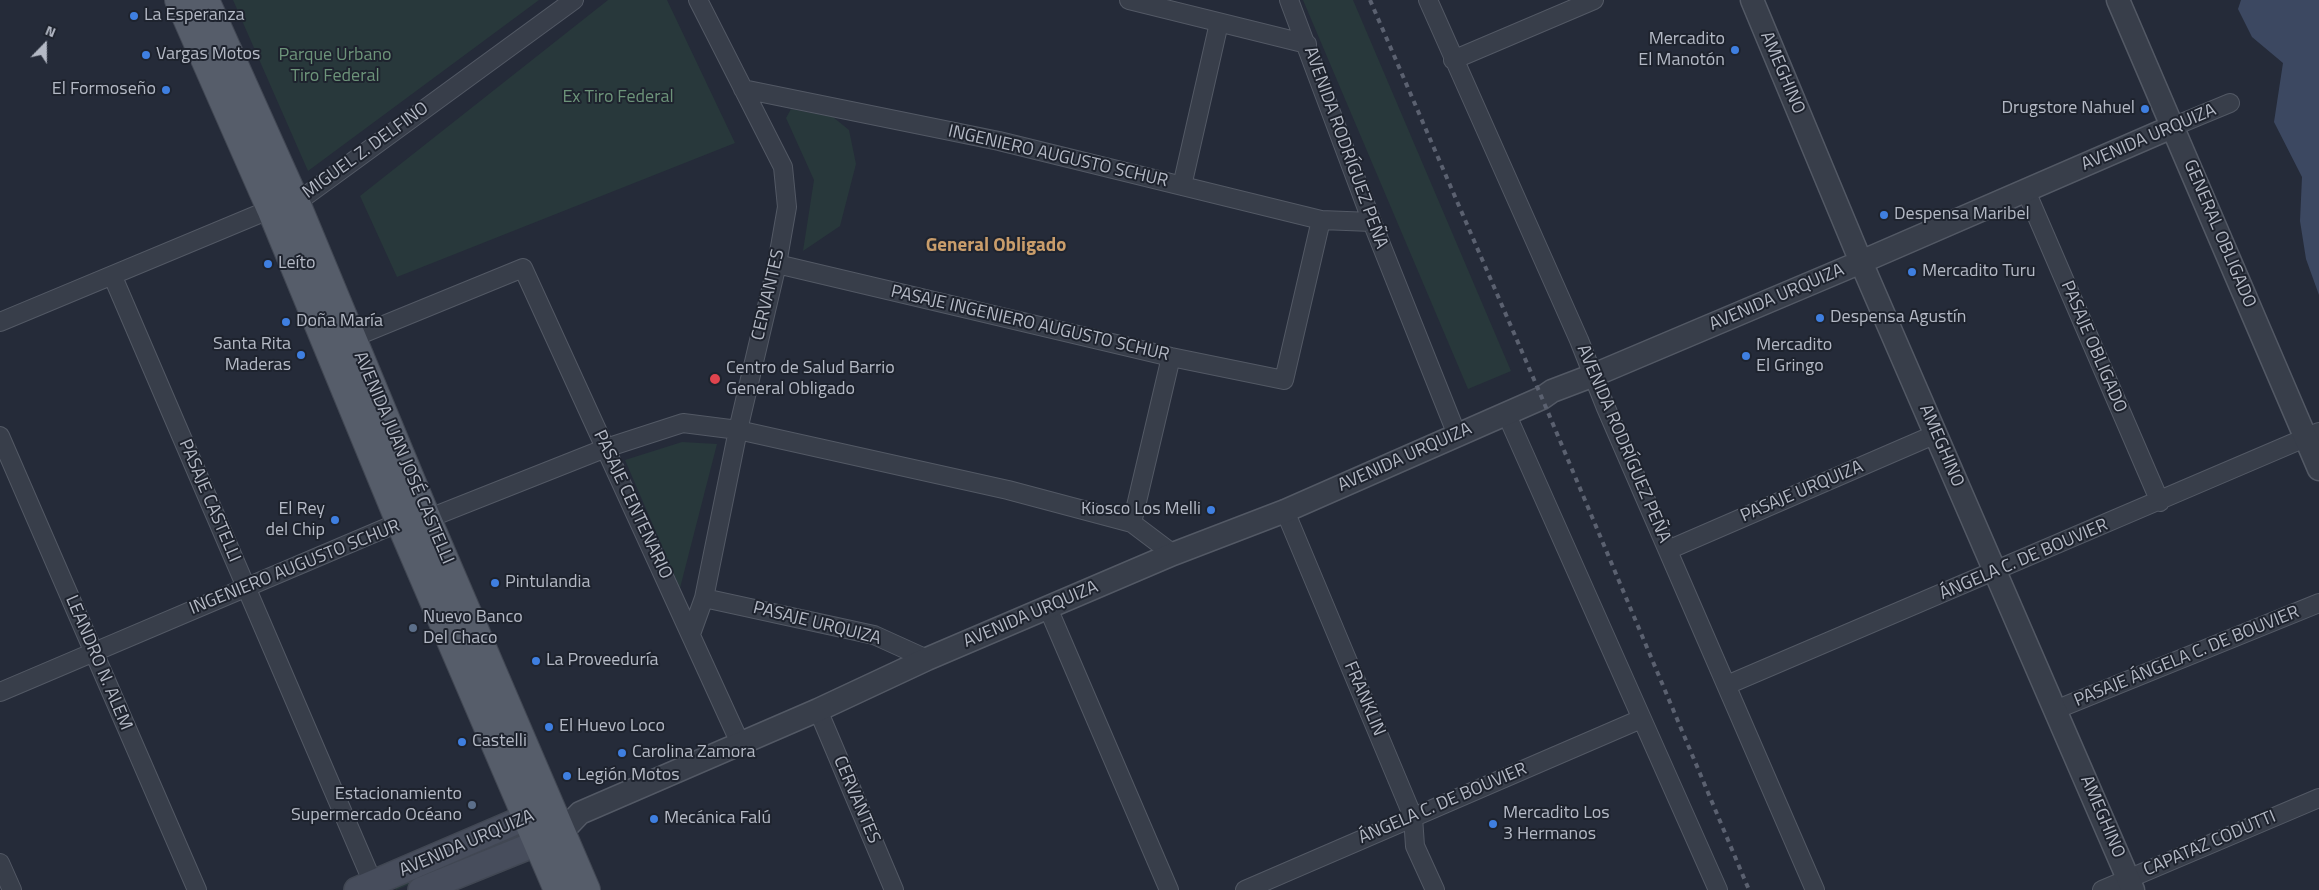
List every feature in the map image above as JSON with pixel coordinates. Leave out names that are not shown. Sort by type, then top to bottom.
[{"type":"main road","name":"AVENIDA JUAN JOSÉ CASTELLI","points":[[179,0],[352,338],[427,519],[544,826],[558,890]]},
{"type":"main road","name":"AVENIDA JUAN JOSÉ CASTELLI","points":[[206,0],[400,522],[544,826],[586,890]]},
{"type":"main road","name":"AVENIDA URQUIZA","points":[[369,888],[544,826]]},
{"type":"main road","name":"AVENIDA URQUIZA","points":[[421,890],[544,826]]},
{"type":"street","name":"MIGUEL Z. DELFINO","points":[[0,322],[283,206],[574,0]]},
{"type":"street","name":"CERVANTES","points":[[692,634],[704,598],[738,430],[777,264],[787,207],[783,167],[698,0]]},
{"type":"street","points":[[1129,0],[1307,44]]},
{"type":"street","name":"AVENIDA RODRÍGUEZ PEÑA","points":[[1289,0],[1372,222],[1457,434]]},
{"type":"street","name":"AVENIDA RODRÍGUEZ PEÑA","points":[[1428,0],[1453,60],[1579,340],[1606,408],[1815,890]]},
{"type":"street","points":[[1453,60],[1594,0]]},
{"type":"street","name":"AMEGHINO","points":[[1752,0],[1861,262],[2130,884]]},
{"type":"street","name":"GENERAL OBLIGADO","points":[[2118,0],[2172,127],[2313,435],[2319,469]]},
{"type":"street","points":[[1182,186],[1219,23]]},
{"type":"street","name":"INGENIERO AUGUSTO SCHUR","points":[[743,90],[999,141],[1321,220],[1372,222]]},
{"type":"street","name":"AVENIDA URQUIZA","points":[[544,826],[580,813],[1173,554],[1285,511],[1542,398],[1552,391],[1861,262],[2230,103]]},
{"type":"street","name":"PASAJE OBLIGADO","points":[[2026,191],[2160,502]]},
{"type":"street","name":"PASAJE INGENIERO AUGUSTO SCHUR","points":[[777,264],[1171,358],[1284,380],[1321,220]]},
{"type":"street","name":"PASAJE CENTENARIO","points":[[352,338],[523,268],[692,634],[740,743]]},
{"type":"street","name":"PASAJE CASTELLI","points":[[113,277],[246,587],[369,888]]},
{"type":"street","points":[[1171,358],[1132,523],[1173,554]]},
{"type":"street","points":[[1506,413],[1718,890]]},
{"type":"street","name":"INGENIERO AUGUSTO SCHUR","points":[[0,692],[400,522],[427,519],[606,448],[683,423],[738,430],[1008,490],[1132,523]]},
{"type":"street","name":"PASAJE URQUIZA","points":[[1668,550],[1936,434]]},
{"type":"street","name":"ÁNGELA C. DE BOUVIER","points":[[1727,685],[2160,502],[2313,435]]},
{"type":"street","name":"LEANDRO N. ALEM","points":[[0,436],[196,890]]},
{"type":"street","name":"FRANKLIN","points":[[1285,511],[1413,817],[1415,846],[1435,890]]},
{"type":"street","name":"PASAJE URQUIZA","points":[[704,598],[874,635],[927,660]]},
{"type":"street","name":"PASAJE ÁNGELA C. DE BOUVIER","points":[[2055,710],[2319,603]]},
{"type":"street","points":[[1048,608],[1169,890]]},
{"type":"street","name":"CERVANTES","points":[[818,710],[894,890]]},
{"type":"street","name":"ÁNGELA C. DE BOUVIER","points":[[1246,890],[1641,719]]},
{"type":"street","name":"CAPATAZ CODUTTI","points":[[2102,890],[2130,884],[2319,798]]},
{"type":"street","points":[[0,863],[12,890]]},
{"type":"green space","name":"Parque Urbano Tiro Federal","points":[[233,0],[539,0],[308,171]]},
{"type":"green space","name":"Ex Tiro Federal","points":[[608,0],[667,0],[735,143],[397,277],[360,196]]},
{"type":"green space","points":[[1303,0],[1353,0],[1511,371],[1468,389]]},
{"type":"green space","points":[[791,109],[833,117],[849,130],[856,164],[840,226],[803,251],[814,180],[786,118]]},
{"type":"green space","points":[[682,442],[717,444],[680,588],[625,460]]},
{"type":"green space","points":[[509,833],[512,840],[396,890],[393,883]]},
{"type":"water","points":[[2241,0],[2319,0],[2319,295],[2306,259],[2300,221],[2302,177],[2274,122],[2283,63],[2252,37],[2238,9]]},
{"type":"railway","points":[[1370,0],[1542,398],[1749,890]]},
{"type":"place","name":"La Esperanza","points":[[134,16]]},
{"type":"place","name":"Mercadito El Manotón","points":[[1735,50]]},
{"type":"place","name":"Vargas Motos","points":[[146,55]]},
{"type":"place","name":"El Formoseño","points":[[166,90]]},
{"type":"place","name":"Drugstore Nahuel","points":[[2145,109]]},
{"type":"place","name":"Despensa Maribel","points":[[1884,215]]},
{"type":"place","name":"Leíto","points":[[268,264]]},
{"type":"place","name":"Mercadito Turu","points":[[1912,272]]},
{"type":"place","name":"Despensa Agustín","points":[[1820,318]]},
{"type":"place","name":"Doña María","points":[[286,322]]},
{"type":"place","name":"Santa Rita Maderas","points":[[301,355]]},
{"type":"place","name":"Mercadito El Gringo","points":[[1746,356]]},
{"type":"place","name":"Centro de Salud Barrio General Obligado","points":[[715,379]]},
{"type":"place","name":"Kiosco Los Melli","points":[[1211,510]]},
{"type":"place","name":"El Rey del Chip","points":[[335,520]]},
{"type":"place","name":"Pintulandia","points":[[495,583]]},
{"type":"place","name":"Nuevo Banco Del Chaco","points":[[413,628]]},
{"type":"place","name":"La Proveeduría","points":[[536,661]]},
{"type":"place","name":"El Huevo Loco","points":[[549,727]]},
{"type":"place","name":"Castelli","points":[[462,742]]},
{"type":"place","name":"Carolina Zamora","points":[[622,753]]},
{"type":"place","name":"Legión Motos","points":[[567,776]]},
{"type":"place","name":"Estacionamiento Supermercado Océano","points":[[472,805]]},
{"type":"place","name":"Mecánica Falú","points":[[654,819]]},
{"type":"place","name":"Mercadito Los 3 Hermanos","points":[[1493,824]]},
{"type":"district","name":"General Obligado","points":[[996,246]]}]
